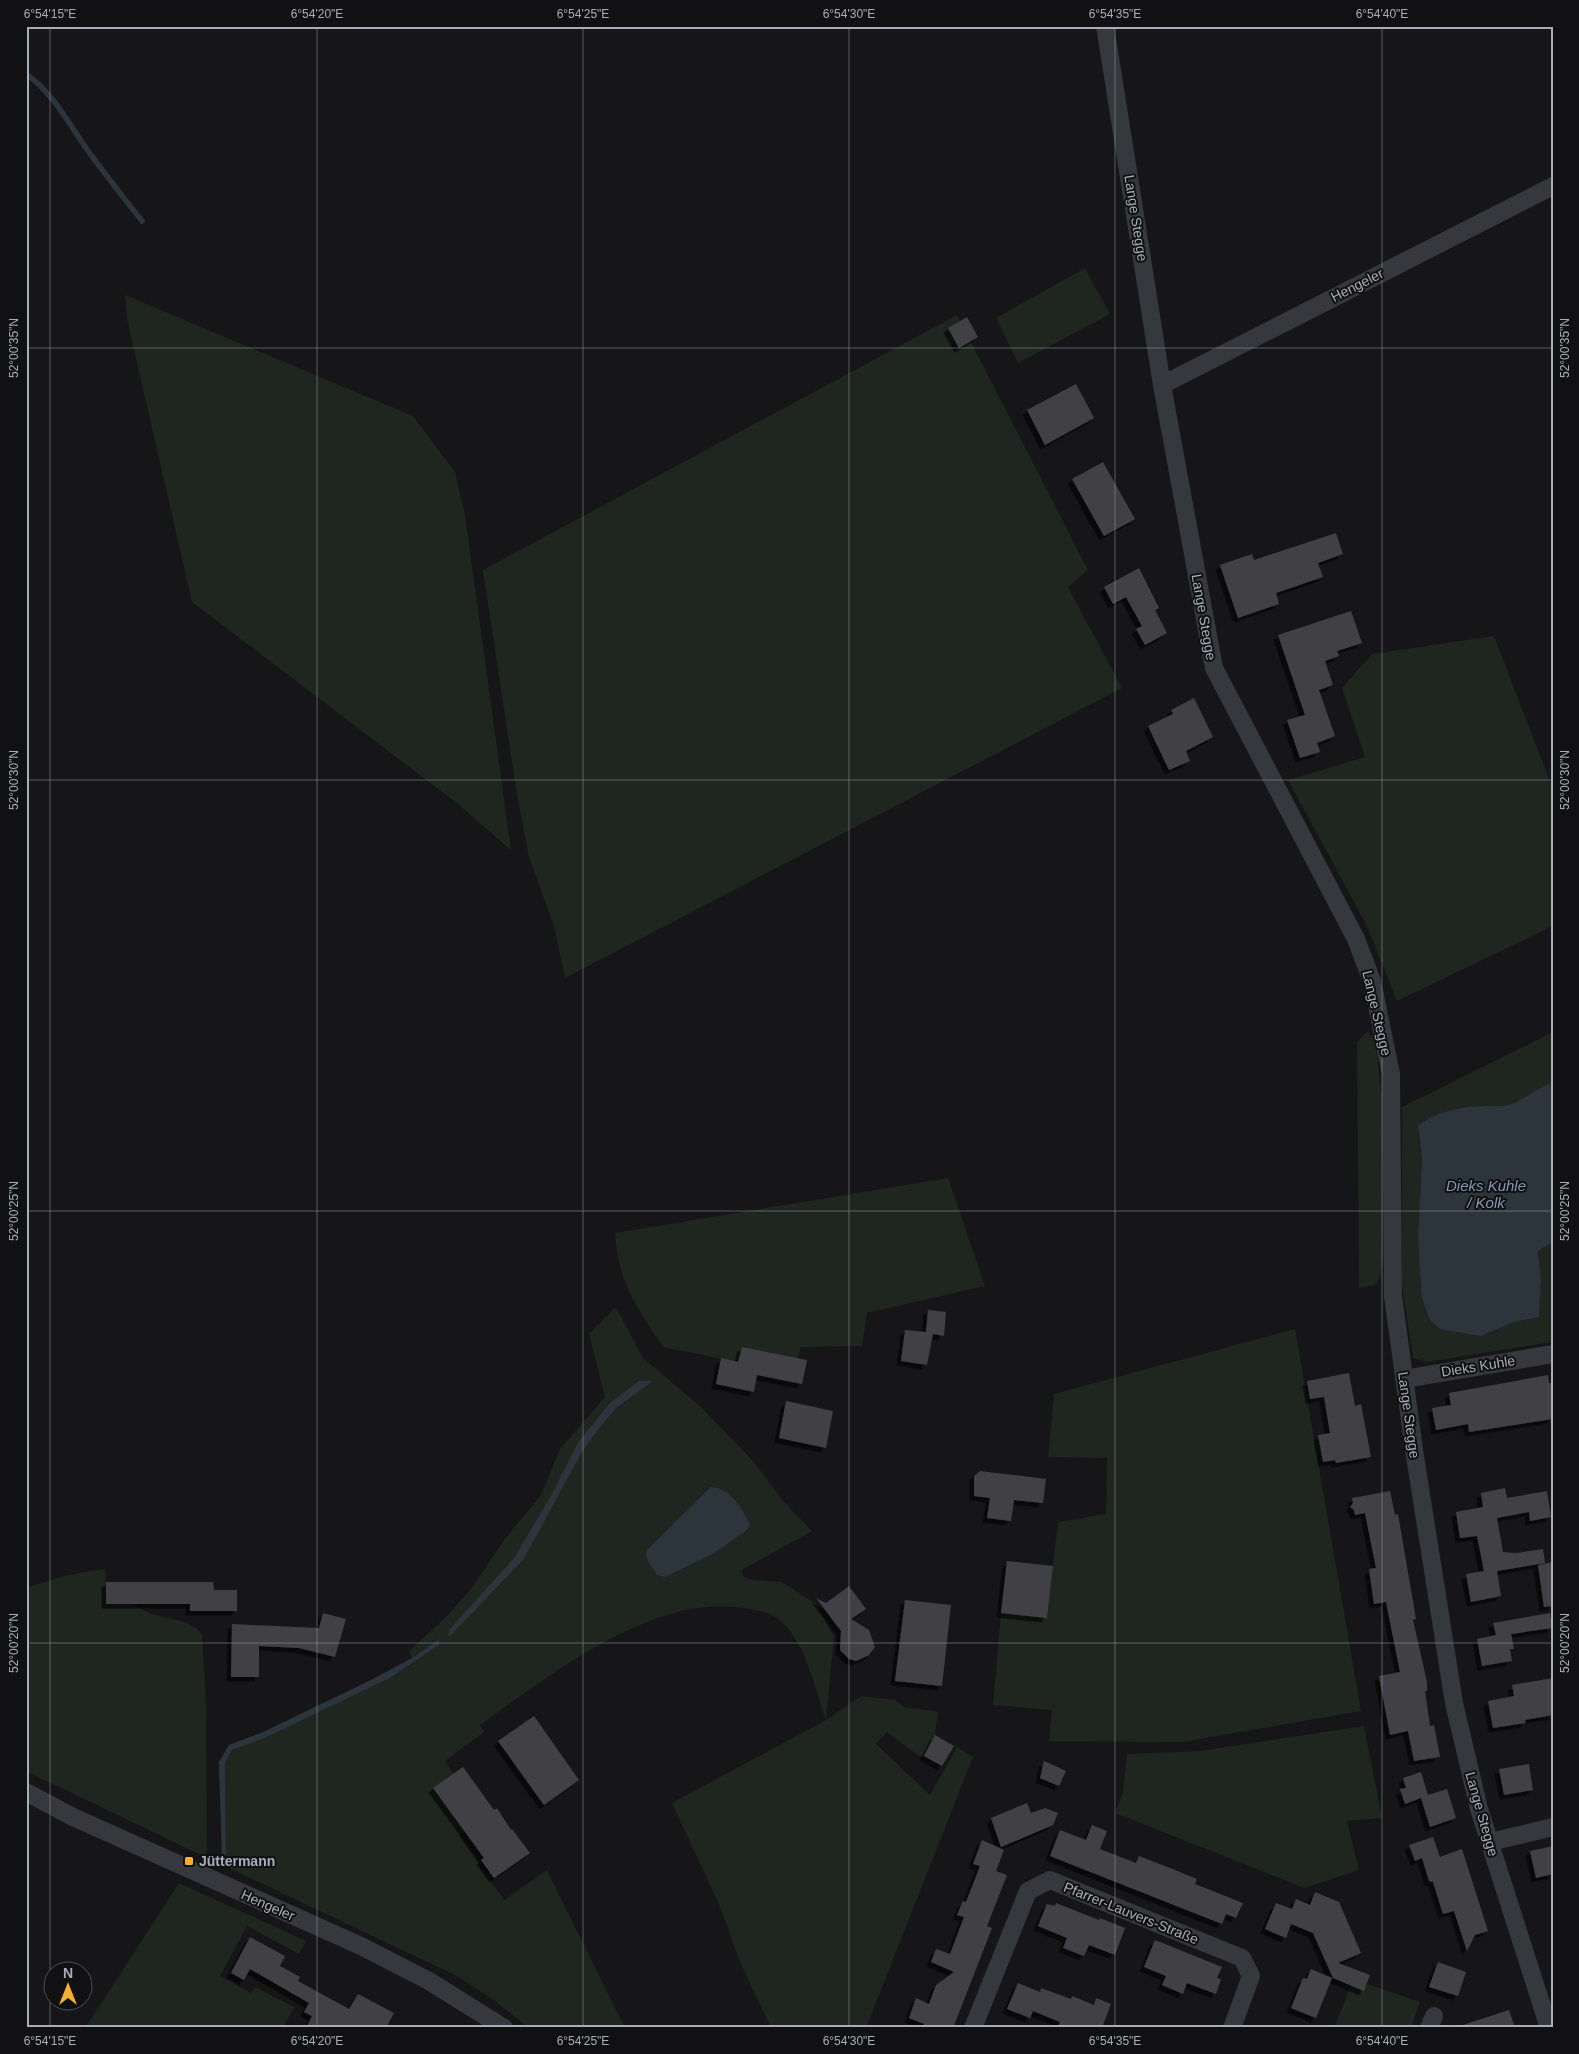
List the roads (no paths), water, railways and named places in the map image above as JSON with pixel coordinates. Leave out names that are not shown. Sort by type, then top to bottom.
[{"type":"street","name":"Lange Stegge","points":[[1105,26],[1162,385],[1214,668],[1356,939],[1372,981],[1391,1074],[1393,1296],[1454,1703],[1477,1800],[1490,1842],[1546,1997],[1549,2028]]},
{"type":"street","name":"Hengeler","points":[[1162,385],[1553,186]]},
{"type":"street","name":"Dieks Kuhle","points":[[1404,1379],[1553,1354]]},
{"type":"street","name":"Hengeler","points":[[26,1792],[82,1821],[361,1946],[430,1981],[504,2028]]},
{"type":"street","points":[[1490,1842],[1553,1827]]},
{"type":"street","name":"Pfarrer-Lauvers-Straße","points":[[978,2026],[1028,1890],[1050,1880],[1242,1958],[1251,1976],[1232,2028]]},
{"type":"water","name":"Dieks Kuhle / Kolk","points":[[1553,1083],[1552,1242],[1538,1251],[1541,1279],[1539,1317],[1514,1322],[1481,1336],[1440,1329],[1430,1320],[1422,1298],[1418,1235],[1422,1161],[1418,1126],[1439,1114],[1456,1109],[1511,1104]]},
{"type":"water","points":[[639,1381],[653,1381],[617,1407],[600,1427],[582,1452],[523,1560],[449,1637],[449,1630],[514,1558],[551,1496],[579,1441],[611,1402]]},
{"type":"water","points":[[711,1487],[724,1491],[735,1500],[750,1524],[747,1530],[714,1553],[665,1577],[657,1575],[646,1557],[647,1550]]},
{"type":"water","points":[[439,1639],[439,1645],[390,1678],[265,1738],[232,1750],[225,1763],[226,1857],[229,1868],[222,1865],[219,1762],[229,1745],[263,1732],[371,1680],[412,1658]]},
{"type":"waterway","points":[[26,74],[52,99],[86,148],[142,221]]},
{"type":"place","name":"Jüttermann","points":[[189,1861]]}]
